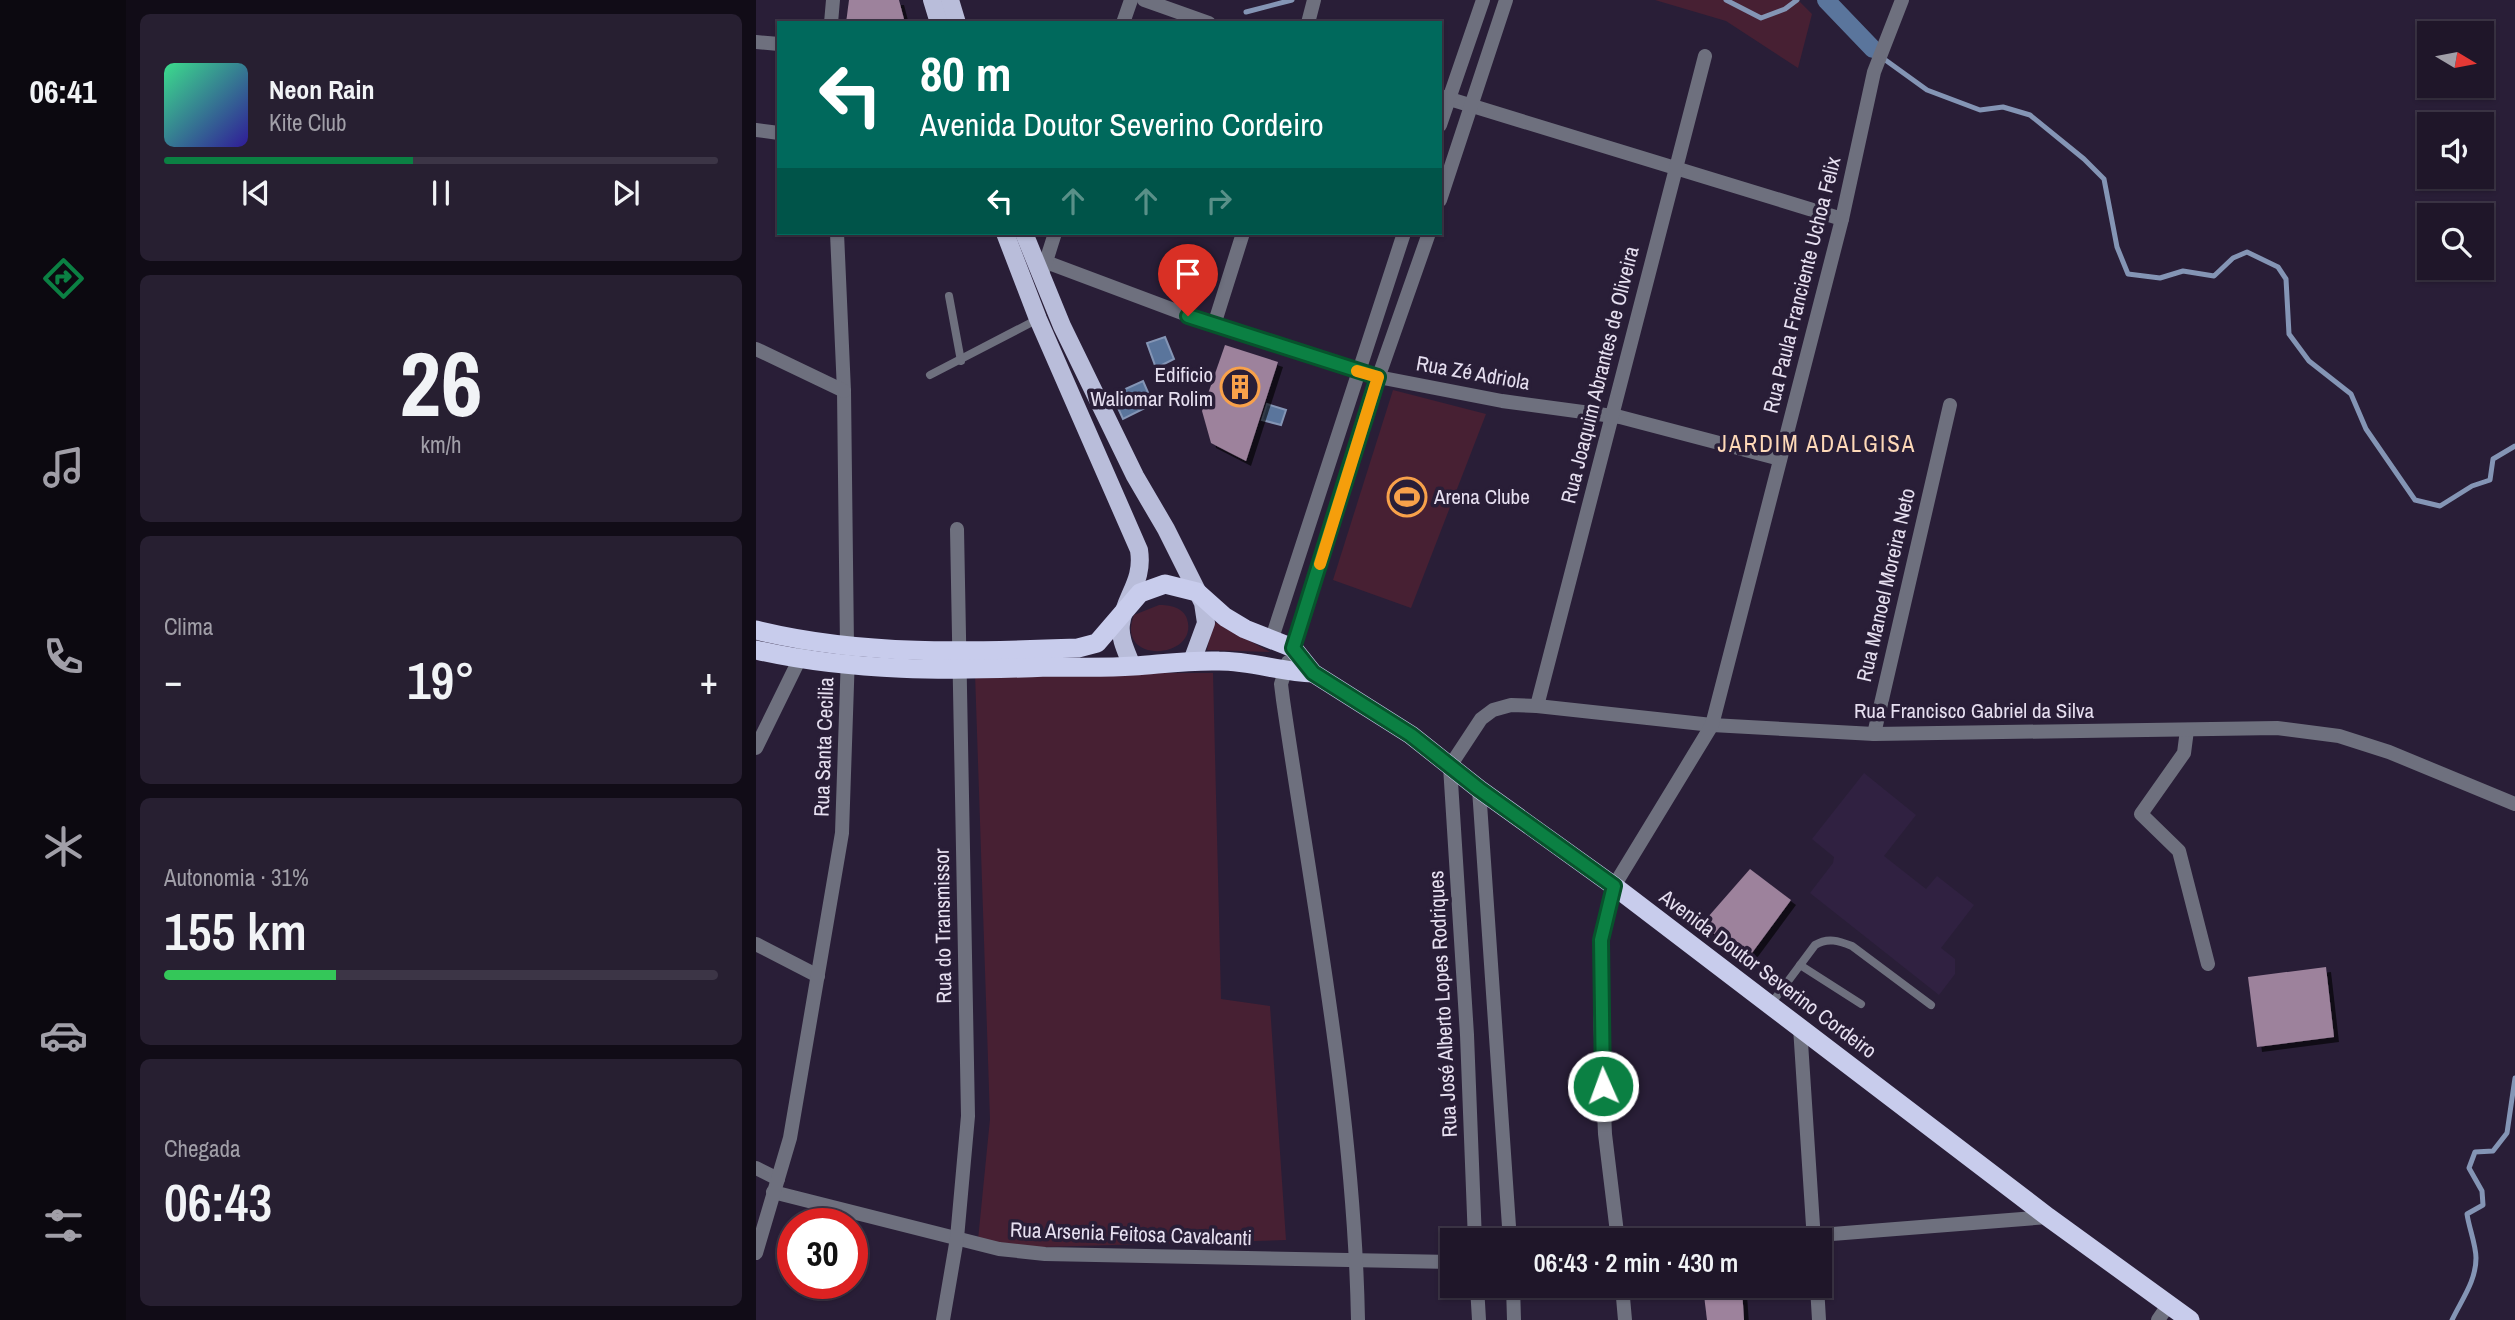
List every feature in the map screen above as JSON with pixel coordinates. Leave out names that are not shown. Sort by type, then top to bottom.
[{"type":"highway","points":[[959,661],[1078,648],[1097,643],[1140,593],[1156,586],[1175,585],[1197,592]]},
{"type":"highway","name":"Avenida Doutor Severino Cordeiro","points":[[1197,592],[1225,617],[1245,629],[1293,648],[1313,673],[1411,735],[1479,789],[1614,886],[2048,1217],[2164,1312],[2190,1320]]},
{"type":"highway","points":[[756,630],[804,651]]},
{"type":"highway","points":[[756,650],[1132,667],[1192,661],[1260,663],[1284,672],[1313,673]]},
{"type":"main road","points":[[932,0],[938,21]]},
{"type":"main road","points":[[950,0],[956,21]]},
{"type":"main road","points":[[1006,235],[1038,319],[1139,550],[1140,572],[1124,612],[1121,632],[1132,667]]},
{"type":"main road","points":[[1025,235],[1044,268],[1062,327],[1206,614],[1206,623],[1192,661]]},
{"type":"street","points":[[831,21],[833,0]]},
{"type":"street","points":[[1124,21],[1131,0]]},
{"type":"street","points":[[1144,0],[1203,21]]},
{"type":"street","points":[[1309,21],[1314,0]]},
{"type":"street","points":[[1483,0],[1445,97],[1674,170],[1842,219]]},
{"type":"street","points":[[1442,194],[1473,107],[1506,0]]},
{"type":"street","name":"Rua Paula Franciente Uchoa Felix","points":[[1616,1228],[1605,1134],[1600,1015],[1601,940],[1614,886],[1712,725],[1842,219],[1874,72],[1902,0]]},
{"type":"street","points":[[756,42],[777,44]]},
{"type":"street","name":"Rua Joaquim Abrantes de Oliveira","points":[[1537,706],[1705,55]]},
{"type":"street","points":[[756,130],[777,133]]},
{"type":"street","name":"Rua Santa Cecilia","points":[[756,1253],[790,1138],[842,833],[847,656],[844,391],[837,235]]},
{"type":"street","points":[[1044,268],[1054,235]]},
{"type":"street","points":[[1214,325],[1242,235]]},
{"type":"street","points":[[1272,638],[1403,235]]},
{"type":"street","points":[[1358,1320],[1357,1263],[1338,1066],[1283,701],[1284,672],[1378,377],[1428,235]]},
{"type":"street","name":"Rua Zé Adriola","points":[[1044,268],[1358,372],[1503,401],[1611,416],[1780,460]]},
{"type":"street","points":[[756,350],[844,391]]},
{"type":"street","name":"Rua Manoel Moreira Neto","points":[[1874,734],[1950,405]]},
{"type":"street","name":"Rua do Transmissor","points":[[943,1320],[957,1238],[968,1116],[957,529]]},
{"type":"street","points":[[756,748],[804,651]]},
{"type":"street","name":"Rua Francisco Gabriel da Silva","points":[[1450,766],[1480,719],[1493,710],[1511,705],[1712,725],[1874,734],[2277,728],[2339,736],[2389,752],[2515,804]]},
{"type":"street","points":[[2187,730],[2184,753],[2141,814],[2179,851],[2208,964]]},
{"type":"street","name":"Rua José Alberto Lopes Rodriques","points":[[1450,766],[1467,1035],[1474,1228]]},
{"type":"street","points":[[1479,789],[1509,1228]]},
{"type":"street","points":[[756,944],[818,976]]},
{"type":"street","points":[[1800,1027],[1813,1228]]},
{"type":"street","name":"Rua Arsenia Feitosa Cavalcanti","points":[[756,1168],[776,1185],[999,1249],[1045,1254],[1357,1263],[1440,1262]]},
{"type":"street","points":[[1832,1236],[2048,1217]]},
{"type":"street","points":[[1478,1298],[1479,1320]]},
{"type":"street","points":[[1513,1298],[1514,1320]]},
{"type":"street","points":[[1623,1298],[1625,1320]]},
{"type":"street","points":[[1818,1298],[1819,1320]]},
{"type":"lane","points":[[949,296],[961,361]]},
{"type":"lane","points":[[930,375],[1038,319]]},
{"type":"lane","points":[[1770,1004],[1815,945],[1823,940],[1838,940],[1852,946],[1931,1004]]},
{"type":"lane","points":[[1800,965],[1861,1004]]},
{"type":"shaded area","points":[[1655,0],[1798,0],[1812,14],[1798,68],[1726,21]]},
{"type":"shaded area","name":"Arena Clube","points":[[1393,390],[1486,414],[1411,608],[1333,580]]},
{"type":"shaded area","points":[[1159,605],[1179,609],[1187,619],[1188,632],[1181,642],[1171,649],[1145,649],[1136,643],[1131,631],[1134,615]]},
{"type":"shaded area","points":[[1213,621],[1270,652],[1207,650]]},
{"type":"shaded area","points":[[975,673],[1213,673],[1221,999],[1270,1006],[1286,1240],[1006,1248],[978,1240],[990,1119]]},
{"type":"shaded area","points":[[1864,773],[1916,815],[1884,856],[1926,889],[1937,876],[1974,905],[1941,948],[1955,959],[1955,974],[1939,995],[1810,893],[1833,863],[1834,857],[1812,839]]},
{"type":"water","points":[[1165,337],[1174,359],[1156,368],[1147,343]]},
{"type":"water","points":[[1143,381],[1153,404],[1123,419],[1112,395]]},
{"type":"water","points":[[1267,404],[1286,410],[1281,425],[1262,420]]},
{"type":"building","points":[[849,0],[899,0],[904,21],[846,21]]},
{"type":"building","name":"Edificio Waliomar Rolim","points":[[1225,345],[1278,362],[1246,461],[1211,443],[1202,411]]},
{"type":"building","points":[[1750,869],[1791,900],[1749,957],[1701,925]]},
{"type":"building","points":[[2326,967],[2334,1037],[2257,1047],[2248,977]]},
{"type":"building","points":[[1704,1298],[1743,1298],[1744,1320],[1707,1320]]},
{"type":"waterway","points":[[1246,12],[1292,0]]},
{"type":"waterway","points":[[1726,0],[1761,18],[1785,9],[1797,0]]},
{"type":"waterway","points":[[1826,0],[1873,49]]},
{"type":"waterway","points":[[1884,59],[1927,90],[1980,110],[2003,107],[2030,115],[2084,159],[2104,179],[2117,247],[2128,274],[2160,278],[2183,271],[2214,276],[2233,258],[2247,252],[2278,267],[2286,279],[2289,334],[2309,361],[2351,394],[2366,429],[2415,500],[2440,506],[2472,486],[2490,480],[2493,459],[2515,446]]},
{"type":"waterway","points":[[2452,1320],[2474,1274],[2475,1248],[2467,1214],[2483,1205],[2482,1191],[2469,1168],[2475,1152],[2493,1151],[2507,1133],[2515,1078]]},
{"type":"slow traffic","points":[[1320,564],[1378,377],[1357,371]]},
{"type":"place","name":"Edificio Waliomar Rolim","points":[[1240,387]]},
{"type":"place","name":"Arena Clube","points":[[1407,497]]},
{"type":"district","name":"JARDIM ADALGISA","points":[[1817,444]]},
{"type":"route","points":[[1188,316],[1378,377],[1293,648],[1313,673],[1411,735],[1479,789],[1614,886],[1601,940],[1603,1086]]}]
